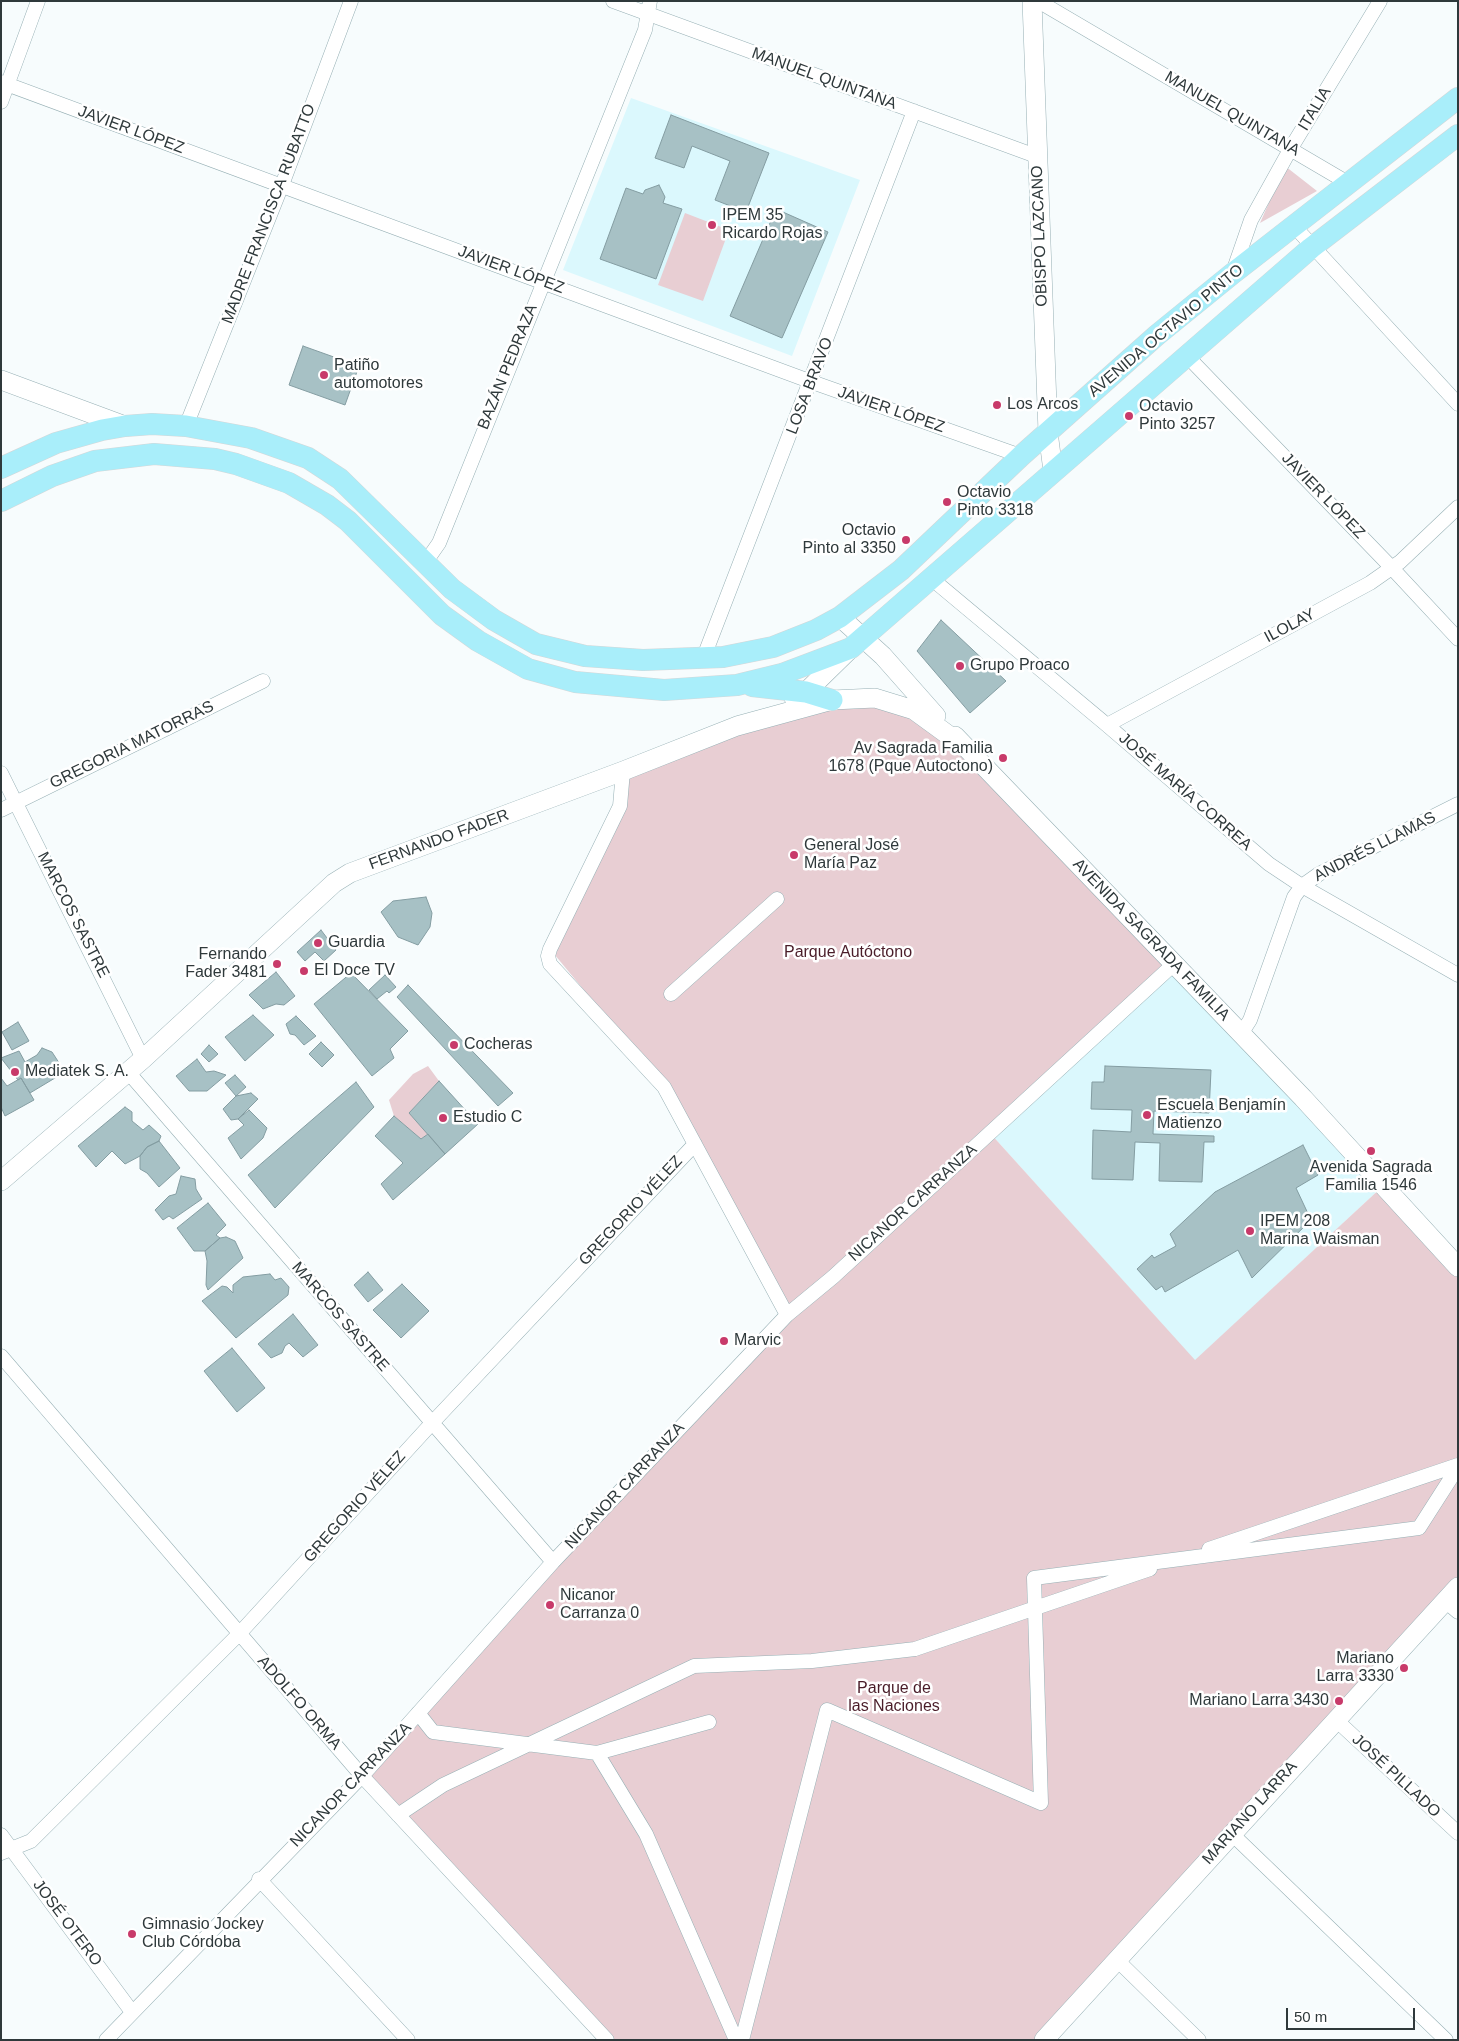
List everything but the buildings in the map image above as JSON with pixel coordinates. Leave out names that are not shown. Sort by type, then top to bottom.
[{"type":"main road","name":"OBISPO LAZCANO","points":[[1032,1],[1036,156],[1048,432],[1053,471]]},
{"type":"main road","name":"AVENIDA OCTAVIO PINTO","points":[[1,468],[56,443],[89,433],[125,426],[152,424],[186,426],[251,438],[308,458],[340,479],[359,495],[452,589],[488,615],[536,644],[585,656],[643,660],[703,659],[741,655],[773,647],[816,630],[840,617],[901,570],[1021,456],[1157,336],[1232,274],[1458,98]]},
{"type":"main road","name":"AVENIDA OCTAVIO PINTO","points":[[737,685],[782,674],[857,643],[932,580],[1186,355],[1312,248],[1458,136]]},
{"type":"main road","points":[[1,380],[125,426]]},
{"type":"main road","points":[[1,501],[72,468],[123,456],[154,454],[194,456],[236,464],[289,483],[327,505],[348,521],[442,615],[486,647],[528,670],[575,682],[623,687],[664,690],[737,685],[806,692],[832,700]]},
{"type":"main road","name":"AVENIDA SAGRADA FAMILIA","points":[[840,617],[857,643],[962,745],[1174,964],[1457,1264]]},
{"type":"main road","points":[[737,726],[806,692],[857,643]]},
{"type":"main road","name":"FERNANDO FADER","points":[[1,1181],[143,1059],[334,883],[350,873],[623,771],[737,726],[832,700],[875,698],[914,710],[962,745]]},
{"type":"main road","name":"MARIANO LARRA","points":[[1044,2040],[1335,1719],[1454,1600]]},
{"type":"street","points":[[1,102],[4,83],[38,1]]},
{"type":"street","name":"MADRE FRANCISCA RUBATTO","points":[[186,426],[282,185],[351,1]]},
{"type":"street","name":"MANUEL QUINTANA","points":[[613,1],[649,8],[914,111],[1036,156]]},
{"type":"street","name":"MANUEL QUINTANA","points":[[1038,1],[1348,183]]},
{"type":"street","name":"ITALIA","points":[[1232,274],[1251,220],[1291,148],[1380,1]]},
{"type":"street","name":"BAZÁN PEDRAZA","points":[[425,563],[439,543],[542,281],[645,30],[649,8]]},
{"type":"street","name":"JAVIER LÓPEZ","points":[[4,83],[812,382],[1021,456]]},
{"type":"street","name":"LOSA BRAVO","points":[[703,659],[812,382],[914,111]]},
{"type":"street","points":[[1294,226],[1312,248],[1458,404]]},
{"type":"street","name":"JAVIER LÓPEZ","points":[[1186,355],[1458,639]]},
{"type":"street","name":"ILOLAY","points":[[1107,725],[1370,583],[1400,562],[1458,506]]},
{"type":"street","name":"JOSÉ MARÍA CORREA","points":[[932,580],[1107,725],[1269,864],[1302,886],[1458,975]]},
{"type":"street","name":"GREGORIA MATORRAS","points":[[1,810],[263,681]]},
{"type":"street","points":[[623,771],[620,806],[548,956],[550,964],[664,1087],[787,1315]]},
{"type":"street","name":"MARCOS SASTRE","points":[[1,773],[143,1059]]},
{"type":"street","name":"ANDRÉS LLAMAS","points":[[1241,1034],[1250,1020],[1294,897],[1302,886],[1319,874],[1458,804]]},
{"type":"street","points":[[671,994],[777,899]]},
{"type":"street","name":"NICANOR CARRANZA","points":[[106,2040],[259,1879],[362,1776],[553,1562],[787,1315],[832,1277],[1174,964]]},
{"type":"street","name":"MARCOS SASTRE","points":[[128,1072],[553,1562]]},
{"type":"street","name":"GREGORIO VÉLEZ","points":[[6,1851],[31,1841],[239,1634],[432,1423],[695,1144]]},
{"type":"street","name":"ADOLFO ORMA","points":[[1,1356],[362,1776],[608,2040]]},
{"type":"street","points":[[398,1814],[443,1785],[694,1666],[812,1660],[915,1649],[1458,1466]]},
{"type":"street","points":[[742,2040],[827,1710],[1041,1803],[1034,1578],[1419,1528],[1458,1466]]},
{"type":"street","points":[[418,1714],[433,1732],[597,1753],[709,1722]]},
{"type":"street","name":"JOSÉ PILLADO","points":[[1335,1719],[1458,1832]]},
{"type":"street","points":[[597,1753],[646,1834],[736,2040]]},
{"type":"street","name":"JOSÉ OTERO","points":[[1,1834],[6,1851],[132,2012]]},
{"type":"street","points":[[1232,1834],[1446,2040]]},
{"type":"street","points":[[259,1879],[408,2040]]},
{"type":"street","points":[[1117,1960],[1199,2040]]},
{"type":"shaded area","name":"IPEM 35 Ricardo Rojas","points":[[631,98],[860,180],[792,356],[563,270]]},
{"type":"shaded area","name":"Escuela Benjamín Matienzo","points":[[1174,964],[1384,1185],[1195,1361],[990,1133]]},
{"type":"green space","points":[[1285,166],[1317,191],[1260,223]]},
{"type":"green space","points":[[685,213],[729,230],[703,301],[658,285]]},
{"type":"green space","name":"Parque de las Naciones","points":[[875,698],[914,710],[1174,964],[990,1133],[1195,1360],[1384,1185],[1458,1267],[1458,1585],[1044,2040],[607,2040],[362,1776],[787,1315],[664,1087],[550,949],[620,806],[623,771],[737,726]]},
{"type":"green space","points":[[428,1066],[439,1081],[409,1113],[428,1134],[421,1139],[394,1116],[389,1100],[413,1074]]},
{"type":"place","name":"IPEM 35 Ricardo Rojas","points":[[712,225]]},
{"type":"place","name":"Patiño automotores","points":[[324,375]]},
{"type":"place","name":"Los Arcos","points":[[997,405]]},
{"type":"place","name":"Octavio Pinto 3257","points":[[1129,416]]},
{"type":"place","name":"Octavio Pinto 3318","points":[[947,502]]},
{"type":"place","name":"Octavio Pinto al 3350","points":[[906,540]]},
{"type":"place","name":"Grupo Proaco","points":[[960,666]]},
{"type":"place","name":"Av Sagrada Familia 1678 (Pque Autoctono)","points":[[1003,758]]},
{"type":"place","name":"General José María Paz","points":[[794,855]]},
{"type":"place","name":"Guardia","points":[[318,943]]},
{"type":"place","name":"Fernando Fader 3481","points":[[277,964]]},
{"type":"place","name":"El Doce TV","points":[[304,971]]},
{"type":"place","name":"Cocheras","points":[[454,1045]]},
{"type":"place","name":"Mediatek S. A.","points":[[15,1072]]},
{"type":"place","name":"Escuela Benjamín Matienzo","points":[[1147,1115]]},
{"type":"place","name":"Estudio C","points":[[443,1118]]},
{"type":"place","name":"Avenida Sagrada Familia 1546","points":[[1371,1151]]},
{"type":"place","name":"IPEM 208 Marina Waisman","points":[[1250,1231]]},
{"type":"place","name":"Marvic","points":[[724,1341]]},
{"type":"place","name":"Nicanor Carranza 0","points":[[550,1605]]},
{"type":"place","name":"Mariano Larra 3330","points":[[1404,1668]]},
{"type":"place","name":"Mariano Larra 3430","points":[[1339,1701]]},
{"type":"place","name":"Gimnasio Jockey Club Córdoba","points":[[132,1934]]},
{"type":"park label","name":"Parque Autóctono","points":[[848,953]]}]
